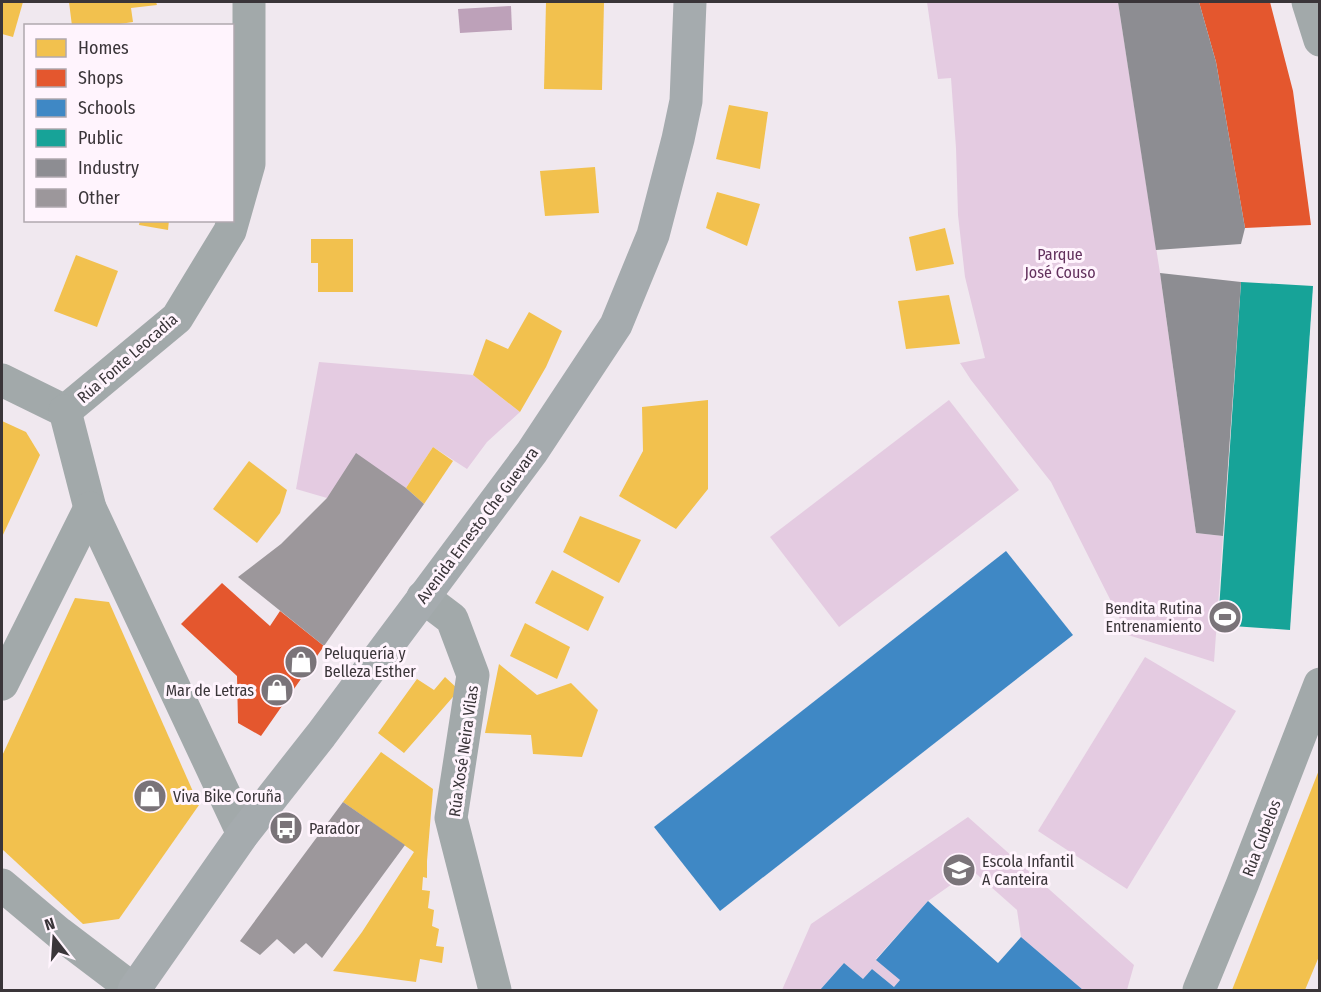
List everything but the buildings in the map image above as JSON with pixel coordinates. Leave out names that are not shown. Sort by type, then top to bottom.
[{"type":"main road","name":"Avenida Ernesto Che Guevara","points":[[134,990],[243,834],[321,735],[532,452],[616,325],[652,235],[678,139],[686,101],[690,2]]},
{"type":"street","name":"Rúa Fonte Leocadia","points":[[234,217],[249,164],[249,2]]},
{"type":"street","points":[[1308,2],[1320,40]]},
{"type":"street","name":"Rúa Fonte Leocadia","points":[[233,222],[230,231],[177,318],[65,411],[90,507],[243,834]]},
{"type":"street","points":[[2,380],[65,411]]},
{"type":"street","points":[[2,684],[90,507]]},
{"type":"street","name":"Rúa Xosé Neira Vilas","points":[[423,597],[452,619],[473,675],[451,818],[495,990]]},
{"type":"street","name":"Rúa Cubelos","points":[[1199,990],[1320,684]]},
{"type":"street","points":[[2,885],[59,933],[134,990]]},
{"type":"green space","name":"Parque José Couso","points":[[927,2],[1118,2],[1160,273],[1196,533],[1223,536],[1214,662],[1128,635],[1051,482],[960,363],[985,358],[965,277],[958,215],[951,78],[938,79]]},
{"type":"green space","points":[[319,362],[473,375],[520,412],[487,442],[467,469],[433,447],[406,488],[327,498],[296,489]]},
{"type":"green space","points":[[949,400],[1019,490],[839,627],[770,537]]},
{"type":"green space","points":[[1145,657],[1236,711],[1127,889],[1038,831]]},
{"type":"green space","points":[[968,817],[1134,965],[1127,990],[1083,990],[1021,937],[1017,910],[972,870],[928,901],[876,959],[900,980],[894,987],[872,969],[863,979],[844,963],[820,990],[782,990],[811,924]]},
{"type":"shaded area","points":[[511,6],[512,30],[460,33],[458,9]]},
{"type":"place","name":"Bendita Rutina Entrenamiento","points":[[1225,617]]},
{"type":"place","name":"Peluquería y Belleza Esther","points":[[301,662]]},
{"type":"place","name":"Mar de Letras","points":[[277,690]]},
{"type":"place","name":"Viva Bike Coruña","points":[[150,796]]},
{"type":"place","name":"Parador","points":[[286,828]]},
{"type":"place","name":"Escola Infantil A Canteira","points":[[959,870]]}]
